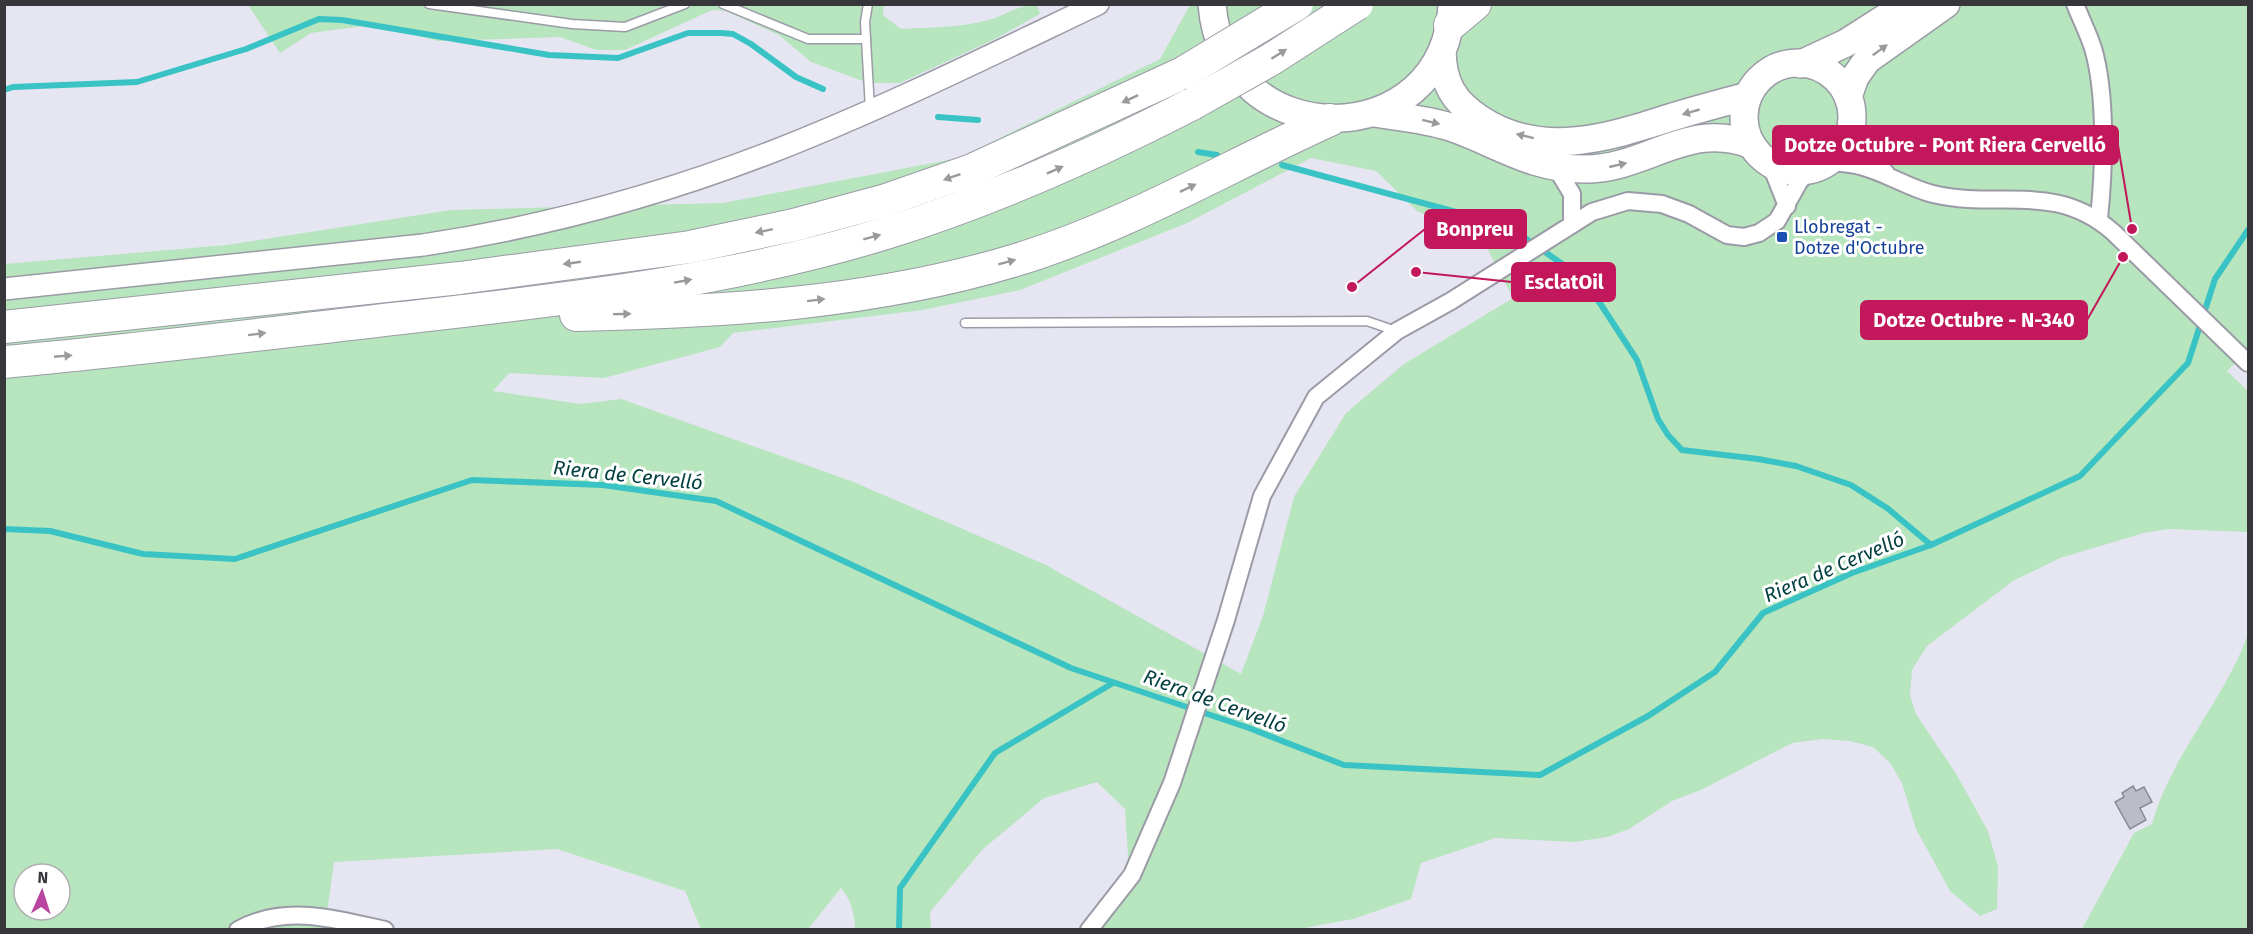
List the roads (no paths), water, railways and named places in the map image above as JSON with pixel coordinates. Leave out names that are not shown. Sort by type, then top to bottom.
[{"type":"highway","points":[[4,327],[460,278],[702,245],[794,225],[872,204],[972,170],[1183,73],[1297,4]]},
{"type":"highway","points":[[4,362],[570,300],[788,260],[886,233],[1002,193],[1115,144],[1270,60],[1357,4]]},
{"type":"highway","points":[[1448,27],[1475,4]]},
{"type":"highway","points":[[416,316],[637,314],[811,301],[868,294],[962,275],[1016,260],[1101,229],[1330,120]]},
{"type":"main road","points":[[1801,64],[1846,43],[1907,4]]},
{"type":"main road","points":[[1374,113],[1422,120],[1450,127],[1519,157],[1584,170],[1631,162],[1689,139],[1717,136],[1733,137],[1796,171],[1819,166],[1842,148],[1855,77],[1867,60],[1946,4]]},
{"type":"main road","points":[[1209,9],[1229,62],[1246,84],[1260,96],[1293,114],[1330,120],[1374,113],[1392,105],[1419,85],[1448,27]]},
{"type":"main road","points":[[1448,27],[1445,82],[1460,104],[1485,123],[1528,138],[1583,142],[1610,137],[1748,96]]},
{"type":"main road","points":[[1761,154],[1744,120],[1748,96],[1756,82],[1767,73],[1789,64],[1801,64],[1824,70],[1842,87],[1850,110]]},
{"type":"street","points":[[4,289],[358,254],[486,236],[590,211],[702,177],[774,151],[870,110],[1098,4]]},
{"type":"street","points":[[2075,4],[2093,49],[2100,98],[2104,167],[2099,219]]},
{"type":"street","points":[[1850,110],[1869,154],[1891,177]]},
{"type":"street","points":[[1761,154],[1787,206]]},
{"type":"street","points":[[1555,166],[1572,194],[1572,222]]},
{"type":"street","points":[[1089,930],[1132,875],[1172,783],[1226,620],[1262,496],[1316,397],[1397,331],[1451,301],[1506,264],[1558,234],[1572,222],[1592,212],[1628,201],[1662,204],[1689,214],[1726,235],[1744,237],[1759,233],[1777,221],[1799,182],[1819,166],[1861,166],[1930,193],[1953,198],[2032,198],[2053,201],[2099,219],[2245,360]]},
{"type":"street","points":[[238,930],[272,916],[327,916],[385,930]]},
{"type":"lane","points":[[429,4],[572,24],[625,27],[685,4]]},
{"type":"lane","points":[[723,4],[808,39],[866,39]]},
{"type":"lane","points":[[868,4],[866,39],[870,110]]},
{"type":"lane","points":[[965,323],[1367,321],[1397,331]]},
{"type":"waterway","points":[[4,90],[13,87],[137,82],[246,49],[319,19],[342,20],[549,55],[618,58],[688,33],[733,34],[751,44],[796,77],[823,89]]},
{"type":"waterway","points":[[938,117],[978,120]]},
{"type":"waterway","points":[[1198,152],[1217,155]]},
{"type":"waterway","points":[[1282,165],[1508,226],[1565,266],[1594,294],[1637,360],[1658,419],[1668,435],[1682,450],[1796,466],[1851,485],[1887,508],[1931,545]]},
{"type":"waterway","name":"Riera de Cervelló","points":[[4,529],[50,531],[143,554],[235,559],[472,480],[603,485],[716,501],[1071,668],[1249,728],[1344,765],[1540,775],[1648,716],[1715,672],[1763,613],[1852,573],[1931,545],[2080,476],[2188,363],[2215,279],[2248,230]]},
{"type":"waterway","points":[[899,930],[900,888],[995,753],[1113,683]]},
{"type":"place","name":"Dotze Octubre - Pont Riera Cervelló","points":[[2132,229]]},
{"type":"place","name":"Llobregat - Dotze d'Octubre","points":[[1782,237]]},
{"type":"place","name":"Dotze Octubre - N-340","points":[[2123,257]]},
{"type":"place","name":"EsclatOil","points":[[1416,272]]},
{"type":"place","name":"Bonpreu","points":[[1352,287]]}]
